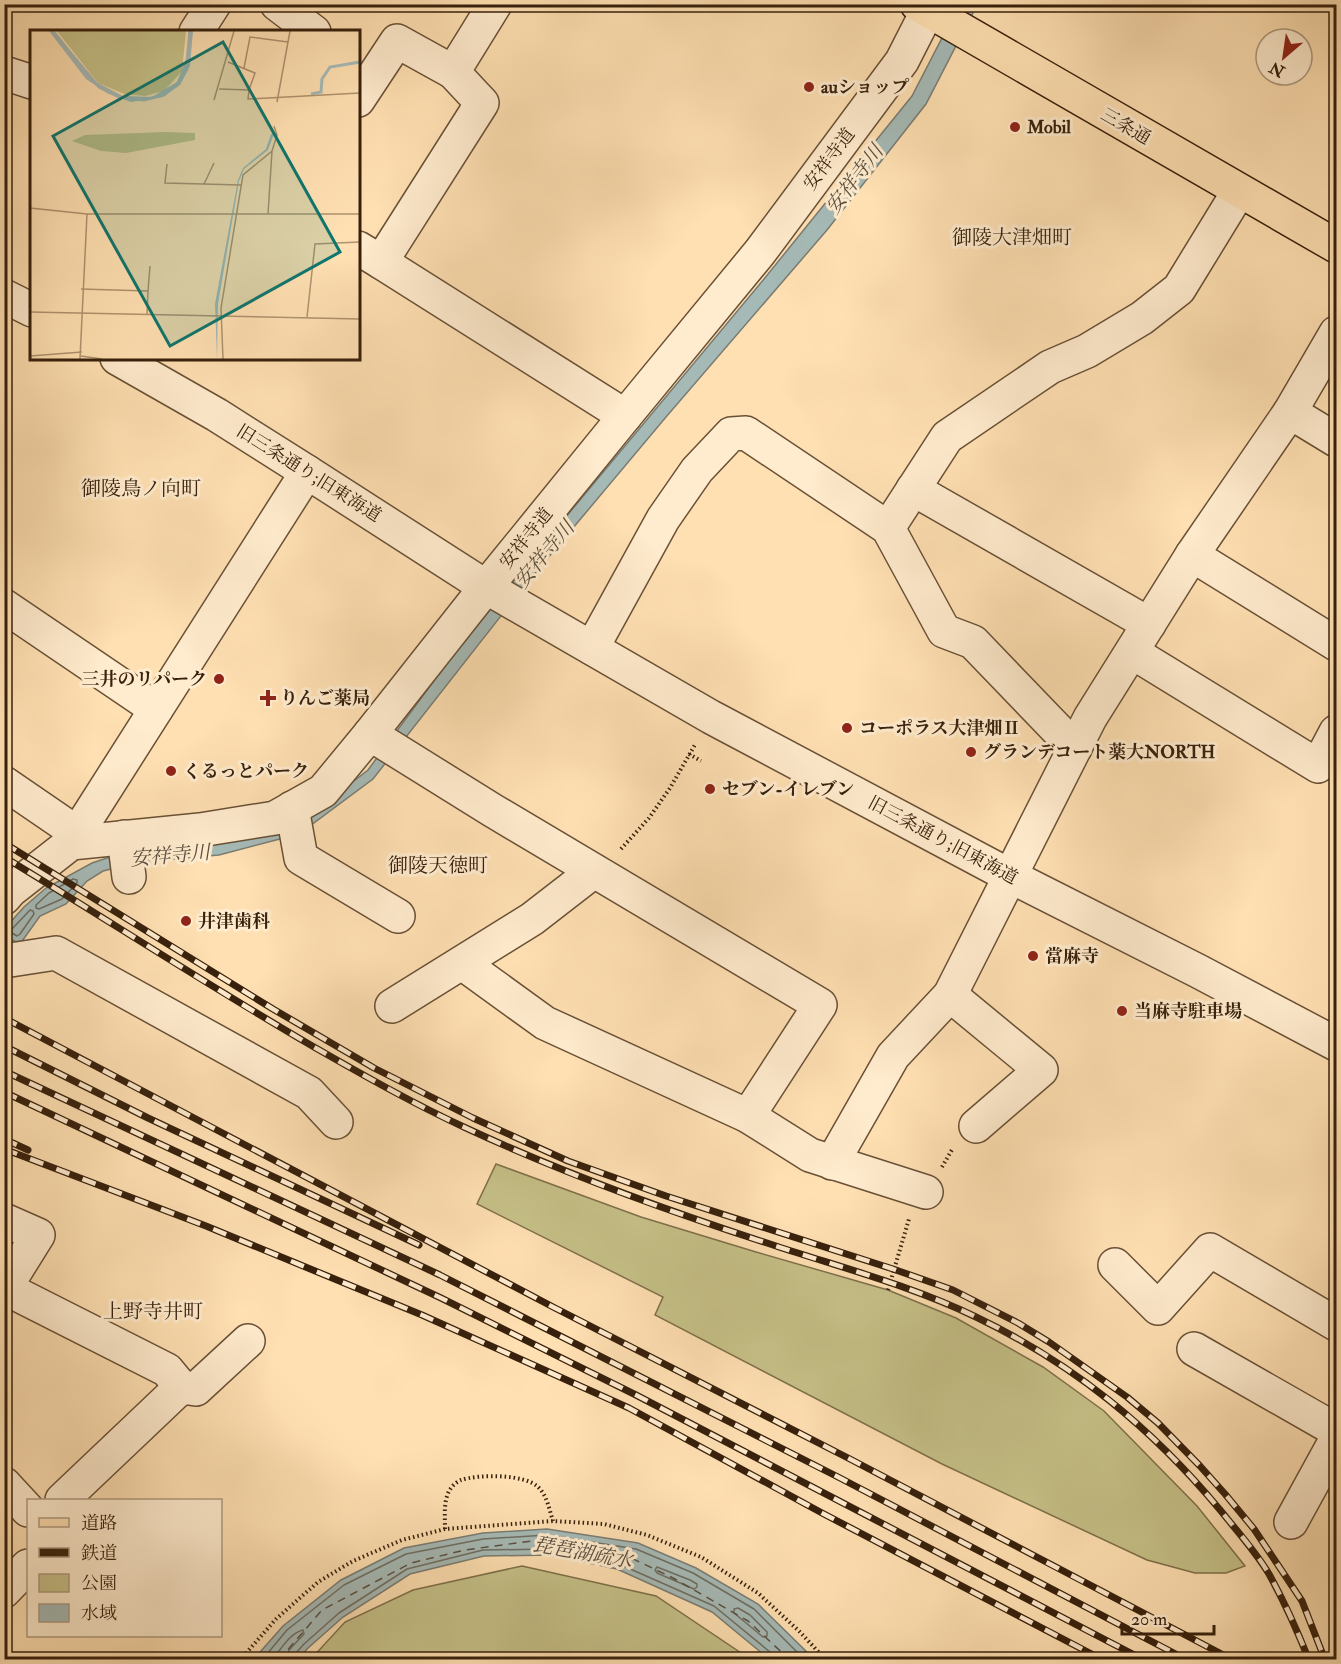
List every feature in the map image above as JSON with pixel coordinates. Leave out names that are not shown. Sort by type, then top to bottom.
[{"type":"main road","name":"三条通","points":[[929,10],[977,40],[1336,246]]},
{"type":"street","points":[[197,30],[214,4]]},
{"type":"street","points":[[277,4],[311,30]]},
{"type":"street","points":[[453,72],[495,4]]},
{"type":"street","name":"安祥寺道","points":[[74,838],[126,854],[200,830],[274,818],[293,812],[324,791],[502,597],[625,416],[774,233],[902,61],[929,10]]},
{"type":"street","points":[[364,80],[398,41],[453,72],[482,103],[370,255],[625,416]]},
{"type":"street","points":[[4,73],[30,81]]},
{"type":"street","points":[[888,528],[947,436],[1050,367],[1087,351],[1142,318],[1179,289],[1239,191]]},
{"type":"street","points":[[4,296],[30,309]]},
{"type":"street","points":[[832,1163],[893,1056],[950,995],[1090,718],[1192,555],[1290,412],[1336,333]]},
{"type":"street","name":"旧三条通り;旧東海道","points":[[121,360],[217,415],[308,471],[502,597],[711,717],[1010,876],[1336,1044]]},
{"type":"street","points":[[1290,412],[1336,440]]},
{"type":"street","points":[[592,648],[663,519],[697,470],[731,434],[747,433],[888,528],[944,631],[973,642],[1075,748]]},
{"type":"street","points":[[4,898],[10,890],[74,838],[308,471]]},
{"type":"street","points":[[914,489],[1149,624]]},
{"type":"street","points":[[1192,555],[1336,644]]},
{"type":"street","points":[[4,606],[156,709]]},
{"type":"street","points":[[1132,652],[1318,766],[1336,732]]},
{"type":"street","points":[[373,736],[820,1005],[748,1116]]},
{"type":"street","points":[[4,783],[74,838]]},
{"type":"street","points":[[293,812],[301,858],[398,916]]},
{"type":"street","points":[[392,1006],[532,919],[594,870]]},
{"type":"street","points":[[4,961],[56,953],[309,1093],[336,1122]]},
{"type":"street","points":[[462,963],[545,1023],[748,1116],[810,1155],[926,1192]]},
{"type":"street","points":[[950,995],[1041,1070],[976,1126]]},
{"type":"street","points":[[4,1220],[38,1235],[5,1288],[167,1370],[181,1387],[196,1389],[248,1341]]},
{"type":"street","points":[[1116,1265],[1158,1308],[1210,1250],[1336,1324]]},
{"type":"street","points":[[1194,1349],[1336,1430]]},
{"type":"street","points":[[63,1499],[181,1387]]},
{"type":"street","points":[[1291,1522],[1336,1440]]},
{"type":"street","points":[[4,1484],[27,1509]]},
{"type":"street","points":[[4,1591],[27,1567]]},
{"type":"path","points":[[594,870],[616,855],[649,818],[670,788],[711,717]]},
{"type":"path","points":[[689,754],[701,761]]},
{"type":"path","points":[[888,1290],[909,1216],[954,1147],[976,1126]]},
{"type":"path","points":[[445,1529],[444,1512],[451,1487],[460,1480],[488,1476],[525,1480],[537,1486],[546,1497],[553,1521]]},
{"type":"path","points":[[240,1659],[276,1618],[318,1582],[353,1561],[402,1540],[445,1529],[553,1521],[604,1524],[647,1535],[701,1557],[758,1593],[826,1659]]},
{"type":"green space","points":[[496,1164],[641,1217],[888,1290],[956,1318],[1043,1367],[1104,1411],[1197,1506],[1245,1566],[1226,1573],[1195,1573],[1147,1560],[942,1464],[655,1315],[663,1297],[477,1204]]},
{"type":"green space","points":[[522,1566],[656,1596],[750,1659],[311,1659],[345,1622],[413,1590]]},
{"type":"water","name":"安祥寺川","points":[[959,5],[977,5],[926,104],[827,230],[526,584],[373,779],[299,834],[219,855],[139,862],[103,871],[87,881],[66,904],[40,916],[20,944],[5,936],[5,928],[46,888],[92,863],[134,849],[297,825],[368,770],[453,655],[912,96]]},
{"type":"water","name":"琵琶湖疏水","points":[[547,1529],[638,1543],[696,1568],[758,1604],[814,1659],[769,1659],[712,1612],[617,1569],[551,1555],[484,1556],[410,1574],[343,1617],[298,1659],[254,1659],[283,1626],[341,1580],[404,1548],[483,1533]]},
{"type":"ferry route","points":[[279,1660],[322,1610],[411,1563],[465,1550],[539,1540],[623,1554],[673,1578],[748,1621],[790,1660]]},
{"type":"railway","points":[[4,843],[273,1009],[374,1068],[473,1118],[568,1161],[666,1196],[953,1290],[1018,1323],[1049,1342],[1127,1397],[1158,1423],[1225,1494],[1254,1529],[1302,1601],[1325,1660]]},
{"type":"railway","points":[[4,857],[275,1024],[370,1079],[447,1119],[620,1192],[927,1296],[976,1317],[1046,1355],[1109,1400],[1139,1426],[1195,1481],[1221,1511],[1269,1574],[1309,1660]]},
{"type":"railway","points":[[4,1018],[555,1308],[850,1459],[1233,1660]]},
{"type":"railway","points":[[4,1046],[148,1118],[419,1245]]},
{"type":"railway","points":[[4,1071],[440,1275],[840,1478],[1187,1660]]},
{"type":"railway","points":[[4,1092],[441,1298],[636,1395],[1144,1660]]},
{"type":"railway","points":[[4,1139],[28,1150]]},
{"type":"railway","points":[[4,1149],[206,1226],[422,1315],[629,1408],[822,1513],[1103,1660]]},
{"type":"place","name":"auショップ","points":[[809,87]]},
{"type":"place","name":"Mobil","points":[[1015,127]]},
{"type":"place","name":"三井のリパーク","points":[[219,679]]},
{"type":"place","name":"りんご薬局","points":[[268,698]]},
{"type":"place","name":"コーポラス大津畑Ⅱ","points":[[847,728]]},
{"type":"place","name":"グランデコート薬大NORTH","points":[[971,752]]},
{"type":"place","name":"くるっとパーク","points":[[171,771]]},
{"type":"place","name":"セブン-イレブン","points":[[710,789]]},
{"type":"place","name":"井津歯科","points":[[186,921]]},
{"type":"place","name":"當麻寺","points":[[1033,956]]},
{"type":"place","name":"当麻寺駐車場","points":[[1122,1011]]},
{"type":"district","name":"御陵大津畑町","points":[[1012,237]]},
{"type":"district","name":"御陵鳥ノ向町","points":[[141,488]]},
{"type":"district","name":"御陵天徳町","points":[[438,865]]},
{"type":"district","name":"上野寺井町","points":[[153,1311]]}]
